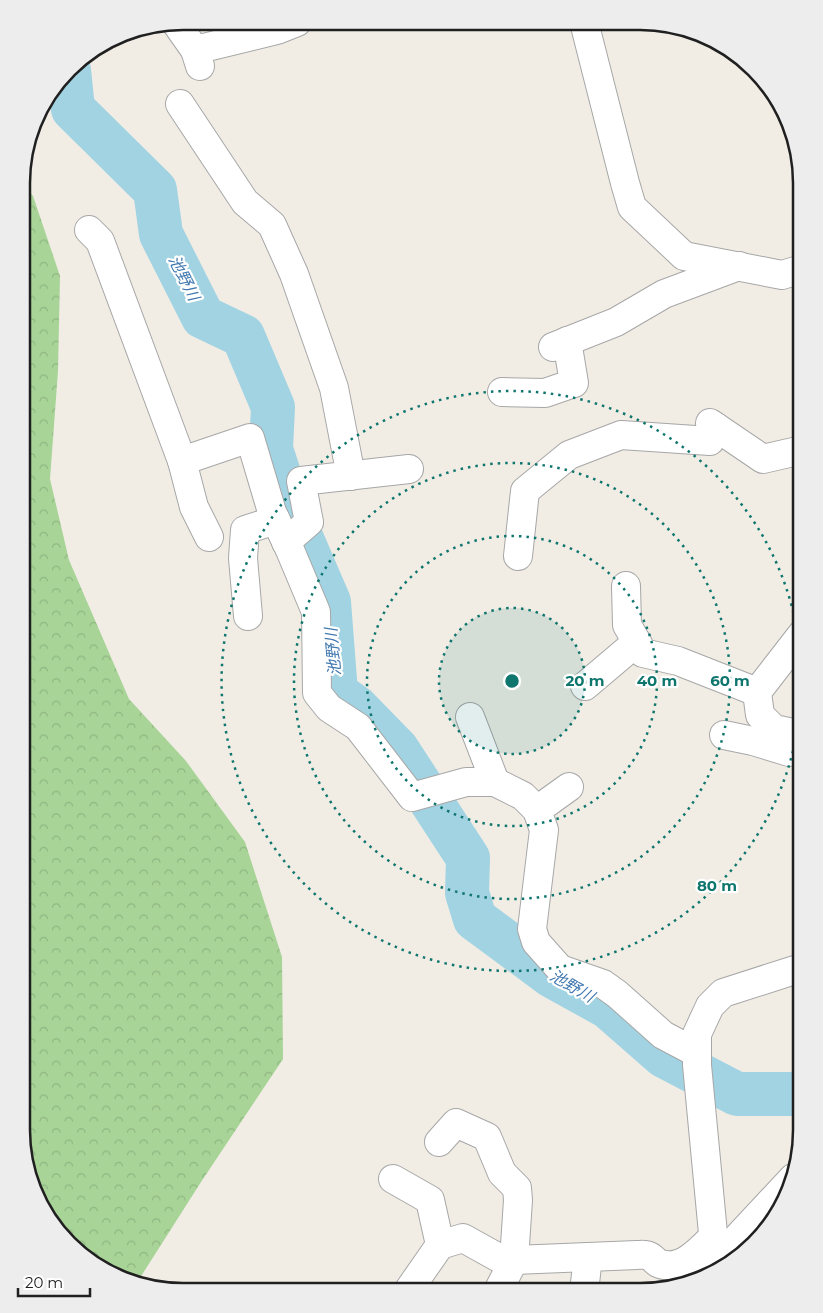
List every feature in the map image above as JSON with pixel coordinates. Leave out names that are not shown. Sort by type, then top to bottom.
[{"type":"street","points":[[180,30],[198,59],[277,30]]},
{"type":"street","points":[[586,30],[632,207],[684,256],[782,275],[793,272]]},
{"type":"street","points":[[180,104],[245,202],[272,225],[294,274],[334,388],[351,476]]},
{"type":"street","points":[[89,230],[100,241],[182,461],[194,507],[209,537]]},
{"type":"street","points":[[502,392],[545,393],[574,383],[560,344],[616,322],[664,294],[738,266]]},
{"type":"street","points":[[518,556],[525,491],[570,455],[621,435],[710,441],[727,428],[763,459],[793,452]]},
{"type":"street","points":[[182,461],[250,438],[272,512],[316,612],[317,693],[329,708],[358,727],[412,797],[466,782],[495,782],[523,796],[537,810],[544,830],[532,929],[536,942],[560,969],[603,984],[617,994],[697,1067]]},
{"type":"street","points":[[248,616],[242,558],[244,530],[281,531],[309,522],[300,482],[409,469]]},
{"type":"street","points":[[626,586],[627,625],[643,653],[678,661],[757,692]]},
{"type":"street","points":[[585,686],[637,642]]},
{"type":"street","points":[[793,646],[757,692],[760,715],[774,729],[793,733]]},
{"type":"street","points":[[470,717],[495,782]]},
{"type":"street","points":[[724,736],[793,751]]},
{"type":"street","points":[[537,810],[569,787]]},
{"type":"street","points":[[715,1264],[697,1067],[697,1034],[710,1006],[724,993],[793,971]]},
{"type":"street","points":[[439,1142],[456,1123],[487,1137],[502,1173],[517,1188],[514,1260],[502,1283]]},
{"type":"street","points":[[393,1179],[430,1200],[440,1245]]},
{"type":"street","points":[[722,1259],[737,1238],[779,1193]]},
{"type":"street","points":[[414,1283],[440,1245],[463,1238],[499,1258],[514,1260],[648,1255],[659,1263],[671,1266],[682,1262],[696,1253],[713,1237]]},
{"type":"street","points":[[585,1283],[588,1257]]},
{"type":"green space","points":[[30,192],[33,196],[60,276],[58,371],[50,479],[69,560],[129,699],[186,761],[245,842],[282,957],[283,1059],[140,1277],[106,1263],[75,1238],[50,1207],[35,1170],[33,1160],[30,1140]]},
{"type":"waterway","name":"池野川","points":[[70,80],[73,109],[155,190],[161,234],[203,317],[243,336],[273,407],[271,449],[295,523],[329,602],[336,693],[357,708],[397,749],[468,858],[467,893],[475,919],[552,976],[608,1007],[664,1056],[737,1094],[793,1094]]}]
